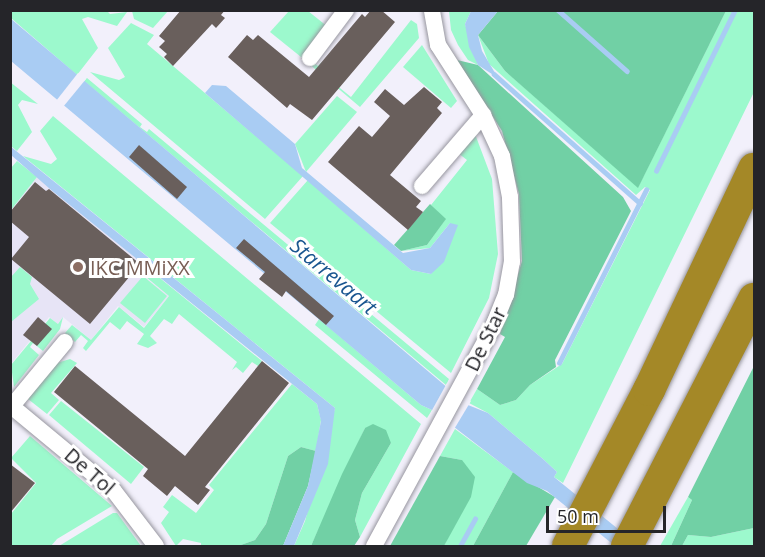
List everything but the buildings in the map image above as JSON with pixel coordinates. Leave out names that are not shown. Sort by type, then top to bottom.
[{"type":"highway","points":[[580,524],[754,169]]},
{"type":"highway","points":[[629,543],[754,299]]},
{"type":"street","points":[[310,58],[346,10]]},
{"type":"street","name":"De Star","points":[[374,546],[492,329],[506,295],[512,262],[505,171],[497,141],[483,114],[438,45],[432,10]]},
{"type":"street","points":[[422,186],[483,114]]},
{"type":"street","name":"De Tol","points":[[65,342],[11,406],[114,491],[156,546]]},
{"type":"shaded area","name":"IKC MMiXX","points":[[37,177],[142,263],[149,271],[145,277],[169,296],[144,327],[118,306],[91,340],[63,317],[58,324],[49,317],[11,364],[11,210]]},
{"type":"green space","points":[[11,10],[106,10],[110,14],[127,12],[117,26],[88,17],[82,19],[98,48],[77,75],[11,18]]},
{"type":"green space","points":[[132,10],[168,11],[153,28],[134,19]]},
{"type":"green space","points":[[289,11],[308,11],[328,27],[306,61],[270,32]]},
{"type":"green space","points":[[449,11],[471,11],[465,24],[478,65],[468,60],[458,45],[451,30]]},
{"type":"green space","points":[[498,11],[726,11],[638,188],[505,71],[478,35]]},
{"type":"green space","points":[[726,11],[754,11],[754,92],[563,483],[554,477],[557,472],[543,459],[488,413],[469,403],[477,389],[500,405],[516,400],[530,385],[562,364],[650,190],[645,187],[636,195],[489,64],[478,35],[505,71],[638,187]]},
{"type":"green space","points":[[411,20],[417,24],[419,38],[360,107],[308,63],[311,60],[318,66],[322,62],[319,71],[351,97]]},
{"type":"green space","points":[[131,23],[154,35],[147,44],[303,176],[265,219],[90,72],[119,80],[125,77],[108,48]]},
{"type":"green space","points":[[422,45],[457,101],[451,108],[403,67]]},
{"type":"green space","points":[[457,60],[478,65],[623,197],[631,211],[555,360],[556,367],[530,385],[516,400],[500,405],[477,389],[505,337],[500,334],[522,261],[519,194],[502,131]]},
{"type":"green space","points":[[87,78],[142,124],[140,127],[147,132],[149,129],[449,379],[446,385],[84,81]]},
{"type":"green space","points":[[10,82],[38,104],[22,100],[18,105],[32,132],[17,151],[11,146]]},
{"type":"green space","points":[[337,96],[357,112],[306,172],[295,144]]},
{"type":"green space","points":[[53,116],[421,424],[360,537],[355,520],[362,493],[391,443],[365,428],[311,546],[294,546],[305,521],[335,408],[23,156],[51,164],[57,159],[40,131]]},
{"type":"green space","points":[[475,134],[492,179],[498,254],[489,298],[451,373],[270,223],[308,180],[411,270],[431,274],[450,223],[430,248],[401,251],[427,245],[445,220],[431,205],[467,160],[458,153]]},
{"type":"green space","points":[[17,161],[37,177],[11,210],[11,168]]},
{"type":"green space","points":[[430,204],[446,219],[427,245],[401,251],[394,245]]},
{"type":"green space","points":[[20,267],[32,277],[30,284],[39,299],[11,322],[11,277]]},
{"type":"green space","points":[[150,270],[262,361],[258,366],[252,362],[243,373],[236,367],[232,370],[237,362],[179,314],[172,324],[164,319],[150,336],[157,343],[148,348],[137,344],[144,334],[127,321],[120,330],[110,322],[86,351],[83,348],[88,341],[81,335],[75,342],[65,333],[72,325],[91,340],[119,307],[144,328],[169,296],[146,277]]},
{"type":"green space","points":[[143,276],[167,296],[145,323],[120,303]]},
{"type":"green space","points":[[63,317],[60,329],[43,351],[33,343],[30,347],[39,355],[14,387],[11,365],[50,318],[58,324]]},
{"type":"green space","points":[[319,319],[421,405],[432,410],[427,418],[315,325]]},
{"type":"green space","points":[[70,359],[77,363],[51,393],[59,400],[47,414],[28,399],[57,363]]},
{"type":"green space","points":[[754,366],[754,528],[711,537],[688,535],[682,546],[671,546],[692,500],[688,497]]},
{"type":"green space","points":[[292,384],[317,404],[321,420],[316,451],[301,447],[288,456],[266,524],[255,540],[238,546],[201,546],[201,543],[183,539],[176,546],[161,523],[169,512],[163,507],[172,495],[196,513],[214,490],[209,485]]},
{"type":"green space","points":[[61,401],[144,467],[131,484],[49,415]]},
{"type":"green space","points":[[373,424],[386,430],[391,443],[362,493],[355,520],[360,537],[354,546],[311,546],[365,428]]},
{"type":"green space","points":[[455,429],[513,472],[473,546],[444,546],[456,521],[462,460],[440,456]]},
{"type":"green space","points":[[30,436],[112,506],[57,539],[51,546],[11,546],[11,514],[36,483],[11,458]]},
{"type":"green space","points":[[301,447],[316,451],[308,486],[283,546],[238,546],[255,540],[266,524],[288,456]]},
{"type":"green space","points":[[440,456],[462,460],[475,477],[471,497],[444,546],[390,546]]},
{"type":"green space","points":[[513,472],[555,497],[526,546],[473,546]]},
{"type":"green space","points":[[688,497],[692,500],[671,546],[660,546]]},
{"type":"green space","points":[[113,513],[117,513],[141,546],[59,546]]},
{"type":"green space","points":[[754,528],[754,546],[682,546],[688,535],[711,537]]},
{"type":"water","points":[[471,11],[498,11],[478,35],[482,51],[498,78],[478,65],[469,47],[465,24]]},
{"type":"water","points":[[10,18],[468,405],[488,413],[543,459],[557,472],[554,477],[639,546],[615,546],[547,491],[527,483],[432,410],[421,405],[11,61]]},
{"type":"water","points":[[212,85],[226,86],[295,144],[302,168],[403,253],[430,248],[450,223],[458,225],[444,262],[431,274],[411,270],[205,93]]},
{"type":"water","points":[[10,146],[335,408],[328,464],[294,546],[283,546],[308,486],[321,421],[317,404],[50,189],[11,155]]},
{"type":"pier","points":[[78,73],[86,79],[63,107],[56,101]]},
{"type":"pier","points":[[447,383],[471,401],[453,431],[431,412]]},
{"type":"waterway","points":[[558,10],[627,71]]},
{"type":"waterway","points":[[656,171],[735,10]]},
{"type":"waterway","points":[[494,74],[640,203]]},
{"type":"waterway","points":[[559,363],[646,190]]},
{"type":"waterway","points":[[460,546],[475,519]]},
{"type":"place","name":"IKC MMiXX","points":[[78,267]]},
{"type":"water label","name":"Starrevaart","points":[[334,276]]}]
